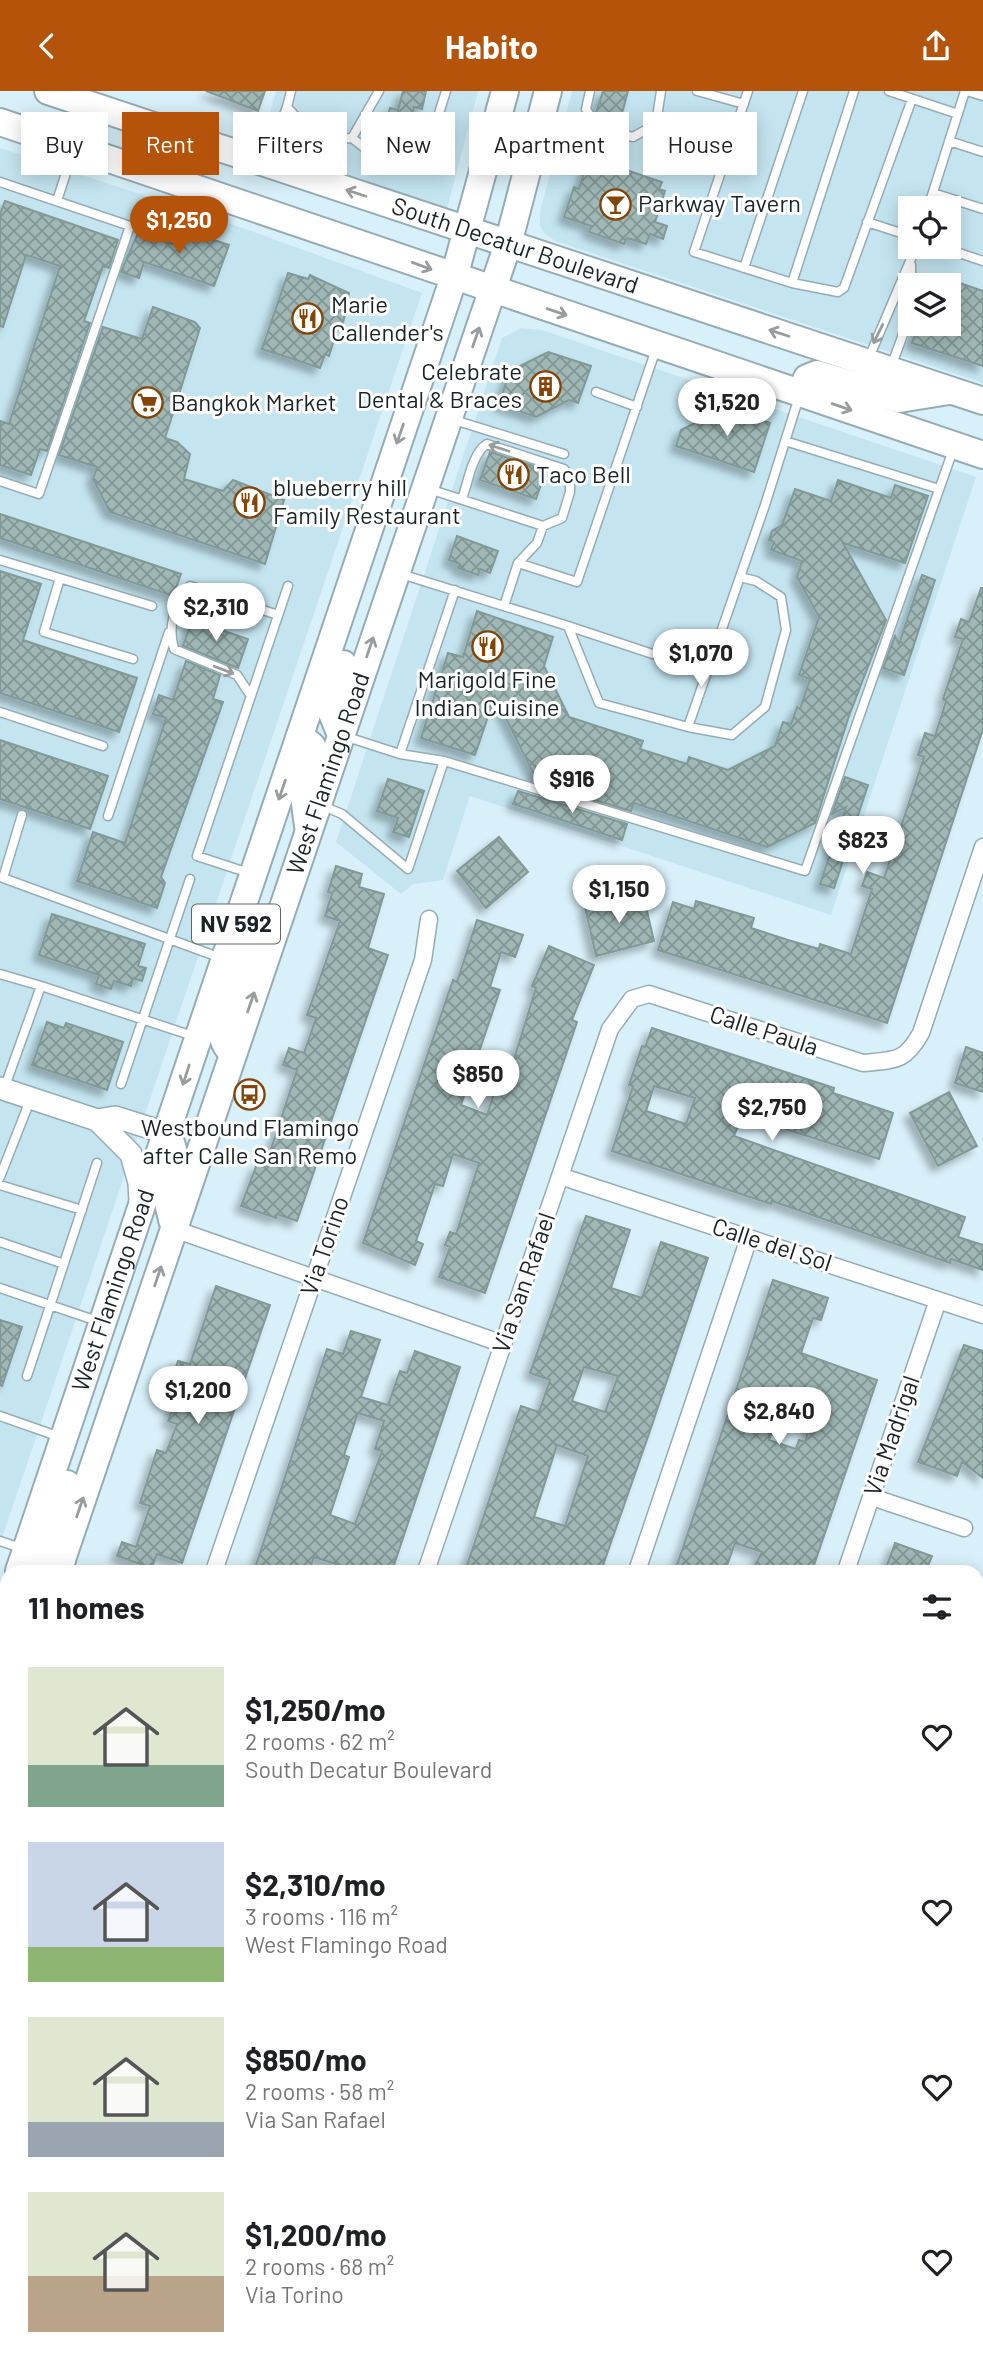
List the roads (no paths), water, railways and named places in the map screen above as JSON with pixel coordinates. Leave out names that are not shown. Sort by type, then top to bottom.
[{"type":"main road","name":"South Decatur Boulevard","points":[[48,91],[233,152]]},
{"type":"main road","name":"West Flamingo Road","points":[[41,1565],[64,1438],[454,277],[505,91]]},
{"type":"main road","name":"West Flamingo Road","points":[[41,1565],[174,1229],[508,244],[548,91]]},
{"type":"main road","name":"South Decatur Boulevard","points":[[0,122],[21,129]]},
{"type":"main road","name":"South Decatur Boulevard","points":[[108,160],[983,455]]},
{"type":"main road","name":"South Decatur Boulevard","points":[[303,175],[983,401]]},
{"type":"main road","points":[[800,393],[807,378],[817,374],[899,399],[950,390]]},
{"type":"main road","points":[[341,734],[330,708],[351,641],[344,605]]},
{"type":"main road","points":[[300,736],[312,745],[303,789],[308,832]]},
{"type":"main road","points":[[233,1053],[223,1040],[222,1026],[244,961],[250,883]]},
{"type":"main road","points":[[166,1133],[173,1145],[174,1156],[167,1193],[174,1229]]},
{"type":"main road","points":[[41,1565],[52,1544],[51,1532],[70,1473],[64,1438]]},
{"type":"street","name":"Calle Paula","points":[[632,999],[649,994],[863,1063],[898,1060],[912,1049],[921,1033],[983,848]]},
{"type":"street","name":"Via Torino","points":[[216,1565],[423,960],[429,919]]},
{"type":"street","name":"Via San Rafael","points":[[428,1565],[610,1029],[632,999]]},
{"type":"street","points":[[2,1089],[97,1120],[131,1154],[139,1183],[139,1215]]},
{"type":"street","points":[[97,1120],[115,1117],[166,1133]]},
{"type":"street","name":"Calle del Sol","points":[[560,1176],[983,1315]]},
{"type":"street","points":[[174,1229],[503,1344]]},
{"type":"street","points":[[639,1565],[749,1238]]},
{"type":"street","name":"Via Madrigal","points":[[848,1565],[938,1300]]},
{"type":"street","points":[[872,1497],[964,1528]]},
{"type":"lane","points":[[285,112],[291,91]]},
{"type":"lane","points":[[352,138],[379,91]]},
{"type":"lane","points":[[347,138],[352,138],[375,156],[391,163],[408,159],[431,139],[446,91]]},
{"type":"lane","points":[[590,91],[586,109],[593,123],[614,133],[633,137],[643,131]]},
{"type":"lane","points":[[658,112],[661,91]]},
{"type":"lane","points":[[697,91],[744,104]]},
{"type":"lane","points":[[741,112],[748,91]]},
{"type":"lane","points":[[744,268],[803,91]]},
{"type":"lane","points":[[792,283],[854,91]]},
{"type":"lane","points":[[889,91],[958,114]]},
{"type":"lane","points":[[932,196],[966,91],[983,96]]},
{"type":"lane","points":[[720,175],[694,252],[792,283],[838,292],[844,288],[912,99]]},
{"type":"lane","points":[[287,107],[291,112]]},
{"type":"lane","points":[[949,141],[983,152]]},
{"type":"lane","points":[[57,201],[65,175]]},
{"type":"lane","points":[[318,180],[320,175]]},
{"type":"lane","points":[[0,182],[130,226],[39,494],[0,481]]},
{"type":"lane","points":[[933,193],[983,209]]},
{"type":"lane","points":[[867,222],[898,232]]},
{"type":"lane","points":[[961,253],[983,261]]},
{"type":"lane","points":[[878,366],[912,259]]},
{"type":"lane","points":[[911,262],[911,273]]},
{"type":"lane","points":[[878,366],[900,336]]},
{"type":"lane","points":[[519,563],[577,582],[657,346]]},
{"type":"lane","points":[[596,392],[637,407]]},
{"type":"lane","points":[[688,727],[800,393]]},
{"type":"lane","points":[[448,418],[564,454]]},
{"type":"lane","points":[[785,441],[939,489]]},
{"type":"lane","points":[[424,488],[543,526],[562,518],[570,492],[570,476],[556,466],[487,444],[478,454],[462,499]]},
{"type":"lane","points":[[341,734],[400,754],[444,761],[805,871],[955,445]]},
{"type":"lane","points":[[504,605],[519,563],[537,543],[543,526]]},
{"type":"lane","points":[[0,560],[152,606]]},
{"type":"lane","points":[[395,572],[708,672]]},
{"type":"lane","points":[[568,626],[599,703],[732,736],[765,707],[786,630],[781,597],[756,581],[740,577]]},
{"type":"lane","points":[[60,578],[44,632],[133,659]]},
{"type":"lane","points":[[108,816],[169,632],[181,599],[190,586],[278,615]]},
{"type":"lane","points":[[250,883],[197,856],[288,586]]},
{"type":"lane","points":[[400,754],[455,590]]},
{"type":"lane","points":[[169,632],[174,649],[237,675],[251,696]]},
{"type":"lane","points":[[0,712],[103,746]]},
{"type":"lane","points":[[318,804],[342,814],[408,870],[444,761]]},
{"type":"lane","points":[[22,815],[2,880],[170,937],[181,946],[225,959]]},
{"type":"lane","points":[[121,1084],[190,879]]},
{"type":"lane","points":[[0,974],[198,1038]]},
{"type":"lane","points":[[2,1089],[41,986]]},
{"type":"lane","points":[[0,1177],[31,1098]]},
{"type":"lane","points":[[27,1376],[97,1163]]},
{"type":"lane","points":[[0,1185],[82,1210]]},
{"type":"lane","points":[[0,1242],[64,1264]]},
{"type":"lane","points":[[0,1287],[102,1323]]},
{"type":"lane","points":[[0,1416],[64,1438]]},
{"type":"lane","points":[[0,1541],[41,1565]]},
{"type":"place","name":"Parkway Tavern","points":[[615,204]]},
{"type":"place","name":"Marie Callender's","points":[[308,319]]},
{"type":"place","name":"Celebrate Dental & Braces","points":[[545,386]]},
{"type":"place","name":"Bangkok Market","points":[[148,403]]},
{"type":"place","name":"Taco Bell","points":[[513,475]]},
{"type":"place","name":"blueberry hill Family Restaurant","points":[[250,502]]},
{"type":"place","name":"Marigold Fine Indian Cuisine","points":[[487,646]]},
{"type":"place","name":"Westbound Flamingo after Calle San Remo","points":[[250,1094]]}]
